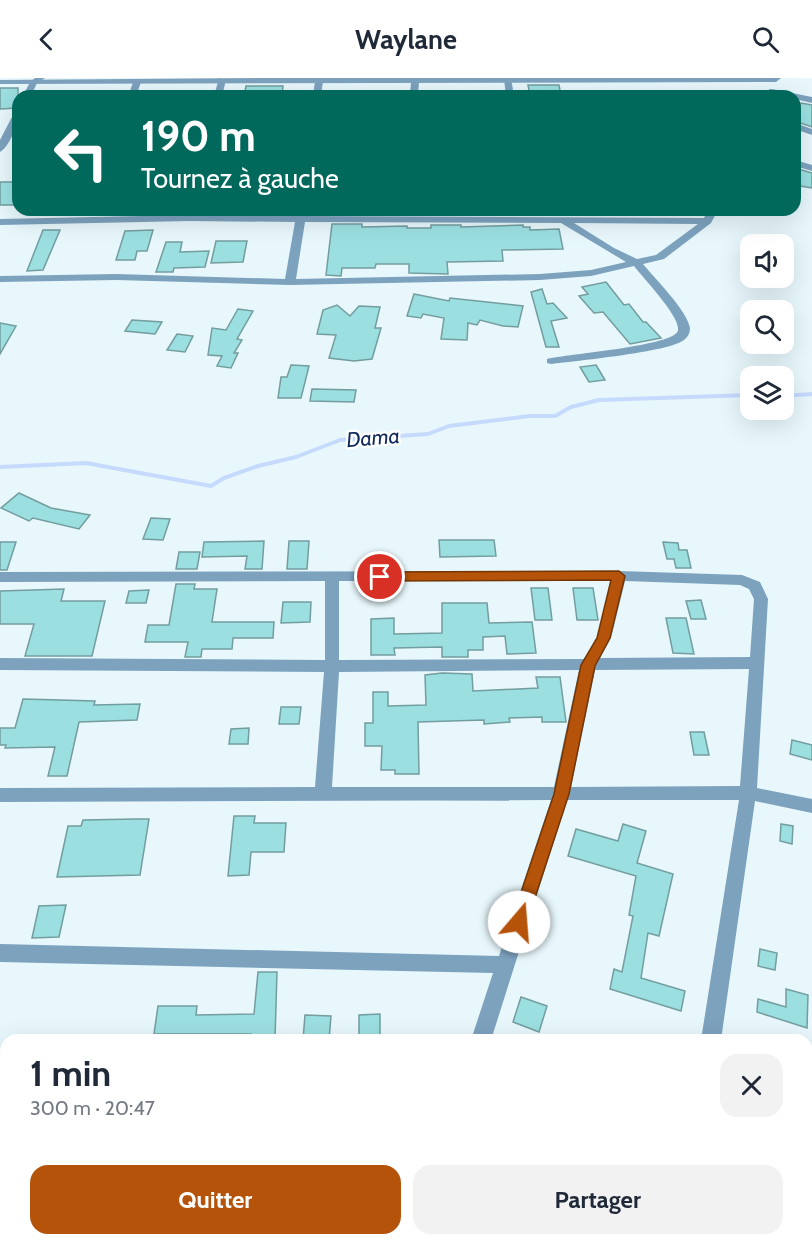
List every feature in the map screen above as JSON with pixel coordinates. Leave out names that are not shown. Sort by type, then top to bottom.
[{"type":"street","points":[[0,82],[37,80],[137,82],[157,80],[776,79]]},
{"type":"street","points":[[220,90],[222,80]]},
{"type":"street","points":[[318,90],[320,81]]},
{"type":"street","points":[[414,90],[415,81]]},
{"type":"street","points":[[134,90],[137,82]]},
{"type":"street","points":[[0,149],[12,125]]},
{"type":"street","points":[[0,222],[64,216]]},
{"type":"street","points":[[290,282],[302,216]]},
{"type":"street","points":[[535,216],[564,221],[708,221]]},
{"type":"street","points":[[0,279],[116,277],[290,282],[540,277],[591,273],[660,256],[673,249],[680,240],[708,221],[710,216]]},
{"type":"street","points":[[551,361],[657,346],[679,339],[684,333],[684,326],[673,309],[637,263],[610,250],[564,221]]},
{"type":"street","points":[[483,1034],[561,794],[588,665],[604,638],[619,576]]},
{"type":"street","points":[[0,577],[619,576],[742,580],[755,586],[761,598],[748,793],[712,1034]]},
{"type":"street","points":[[323,794],[332,666],[332,577]]},
{"type":"street","points":[[0,664],[332,666],[755,663]]},
{"type":"street","points":[[0,795],[748,793],[812,806]]},
{"type":"street","points":[[0,953],[505,966]]},
{"type":"building","points":[[528,85],[559,85],[560,90],[529,90]]},
{"type":"building","points":[[246,86],[283,86],[283,90],[245,90]]},
{"type":"building","points":[[0,88],[18,88],[18,90],[12,90],[12,108],[0,109]]},
{"type":"building","points":[[801,103],[812,105],[812,127],[801,123]]},
{"type":"building","points":[[801,170],[812,173],[812,188],[801,186]]},
{"type":"building","points":[[0,182],[12,182],[12,205],[0,205]]},
{"type":"building","points":[[332,224],[362,224],[362,227],[407,226],[407,228],[431,228],[431,225],[461,225],[461,227],[523,225],[523,227],[530,227],[530,230],[559,229],[563,249],[502,250],[503,261],[447,262],[448,274],[409,273],[409,264],[376,264],[375,268],[342,268],[341,276],[326,275]]},
{"type":"building","points":[[43,230],[60,230],[43,270],[27,271]]},
{"type":"building","points":[[153,230],[147,251],[137,251],[135,260],[116,260],[125,231]]},
{"type":"building","points":[[216,241],[247,241],[243,262],[211,263]]},
{"type":"building","points":[[166,242],[182,242],[180,252],[209,251],[205,267],[174,268],[173,272],[156,272]]},
{"type":"building","points":[[606,282],[624,305],[629,304],[643,322],[646,322],[661,338],[630,344],[603,312],[594,313],[579,296],[588,294],[582,287]]},
{"type":"building","points":[[542,289],[547,304],[553,303],[567,318],[551,321],[559,347],[546,347],[531,292]]},
{"type":"building","points":[[414,294],[449,301],[450,298],[523,306],[518,327],[480,320],[477,325],[468,323],[467,340],[441,339],[444,318],[423,314],[421,318],[407,316]]},
{"type":"building","points":[[337,305],[350,316],[359,306],[380,307],[375,328],[381,328],[372,359],[354,361],[329,358],[336,335],[317,334],[323,310]]},
{"type":"building","points":[[238,309],[253,311],[237,339],[242,340],[234,353],[238,353],[231,368],[217,366],[222,356],[208,355],[212,328],[226,330]]},
{"type":"building","points":[[132,320],[162,322],[155,334],[125,331]]},
{"type":"building","points":[[0,323],[16,326],[0,354]]},
{"type":"building","points":[[177,334],[193,336],[185,352],[167,350]]},
{"type":"building","points":[[291,365],[309,366],[301,398],[278,398],[281,377],[287,377]]},
{"type":"building","points":[[596,365],[605,380],[589,382],[580,367]]},
{"type":"building","points":[[312,389],[356,390],[354,402],[310,401]]},
{"type":"building","points":[[19,493],[51,508],[90,515],[79,529],[33,518],[29,521],[1,508]]},
{"type":"building","points":[[151,518],[170,519],[163,540],[143,539]]},
{"type":"building","points":[[439,540],[494,540],[496,556],[440,557]]},
{"type":"building","points":[[264,541],[262,569],[245,569],[247,556],[202,557],[204,542]]},
{"type":"building","points":[[289,541],[309,541],[307,569],[287,569]]},
{"type":"building","points":[[0,542],[16,542],[7,570],[0,570]]},
{"type":"building","points":[[663,542],[678,543],[679,550],[687,550],[691,568],[676,568],[674,559],[667,559]]},
{"type":"building","points":[[179,552],[200,552],[197,569],[176,569]]},
{"type":"building","points":[[176,584],[195,584],[194,589],[217,589],[212,622],[274,622],[273,638],[233,638],[232,649],[202,649],[201,657],[185,657],[188,642],[145,642],[148,625],[169,625]]},
{"type":"building","points":[[531,588],[548,588],[552,620],[535,620]]},
{"type":"building","points":[[573,588],[593,588],[598,620],[577,620]]},
{"type":"building","points":[[64,589],[61,601],[105,601],[92,656],[25,656],[34,624],[0,624],[0,591]]},
{"type":"building","points":[[149,590],[146,603],[126,603],[129,591]]},
{"type":"building","points":[[701,600],[706,619],[691,619],[686,601]]},
{"type":"building","points":[[283,602],[311,602],[310,622],[281,623]]},
{"type":"building","points":[[442,603],[487,603],[489,623],[532,622],[536,653],[507,654],[505,636],[483,637],[483,650],[468,650],[468,657],[442,657],[442,647],[394,648],[395,655],[371,655],[371,619],[394,618],[394,634],[442,633]]},
{"type":"building","points":[[666,618],[686,618],[694,654],[673,653]]},
{"type":"building","points":[[472,674],[473,691],[538,688],[536,677],[560,677],[566,722],[542,722],[542,717],[509,718],[510,722],[484,724],[484,720],[418,722],[419,774],[395,774],[395,770],[381,770],[382,746],[365,746],[365,723],[373,723],[373,692],[388,692],[388,706],[426,705],[425,675]]},
{"type":"building","points":[[23,699],[95,701],[94,705],[140,704],[137,720],[79,722],[67,776],[48,776],[55,747],[5,748],[6,745],[0,745],[0,728],[15,728]]},
{"type":"building","points":[[281,707],[301,707],[299,724],[279,724]]},
{"type":"building","points":[[249,728],[248,744],[229,744],[231,729]]},
{"type":"building","points":[[690,732],[704,732],[709,755],[694,755]]},
{"type":"building","points":[[792,740],[812,745],[812,760],[790,754]]},
{"type":"building","points":[[234,816],[255,816],[254,823],[286,823],[284,852],[251,852],[249,875],[228,876]]},
{"type":"building","points":[[149,819],[140,875],[57,877],[68,826],[81,826],[83,820]]},
{"type":"building","points":[[623,824],[646,831],[637,863],[673,874],[659,936],[648,933],[641,978],[685,991],[681,1011],[610,989],[614,969],[622,972],[633,916],[629,915],[636,876],[568,856],[576,829],[618,841]]},
{"type":"building","points":[[781,824],[793,826],[792,844],[780,841]]},
{"type":"building","points":[[66,905],[59,937],[32,938],[39,906]]},
{"type":"building","points":[[760,949],[777,953],[775,970],[758,966]]},
{"type":"building","points":[[258,972],[277,972],[275,1034],[154,1034],[158,1006],[197,1006],[196,1015],[254,1014]]},
{"type":"building","points":[[786,989],[808,995],[807,1028],[757,1012],[758,999],[786,1007]]},
{"type":"building","points":[[521,997],[547,1006],[539,1032],[513,1022]]},
{"type":"building","points":[[380,1014],[380,1034],[359,1034],[359,1015]]},
{"type":"building","points":[[305,1015],[331,1016],[330,1034],[303,1034]]},
{"type":"waterway","name":"Dama","points":[[794,395],[812,394]]},
{"type":"waterway","name":"Dama","points":[[0,467],[86,463],[211,486],[224,478],[258,466],[296,457],[340,440],[428,434],[449,426],[530,416],[555,416],[571,407],[599,400],[740,395]]},
{"type":"route","points":[[380,577],[619,576],[604,638],[588,665],[561,794],[519,922]]}]
